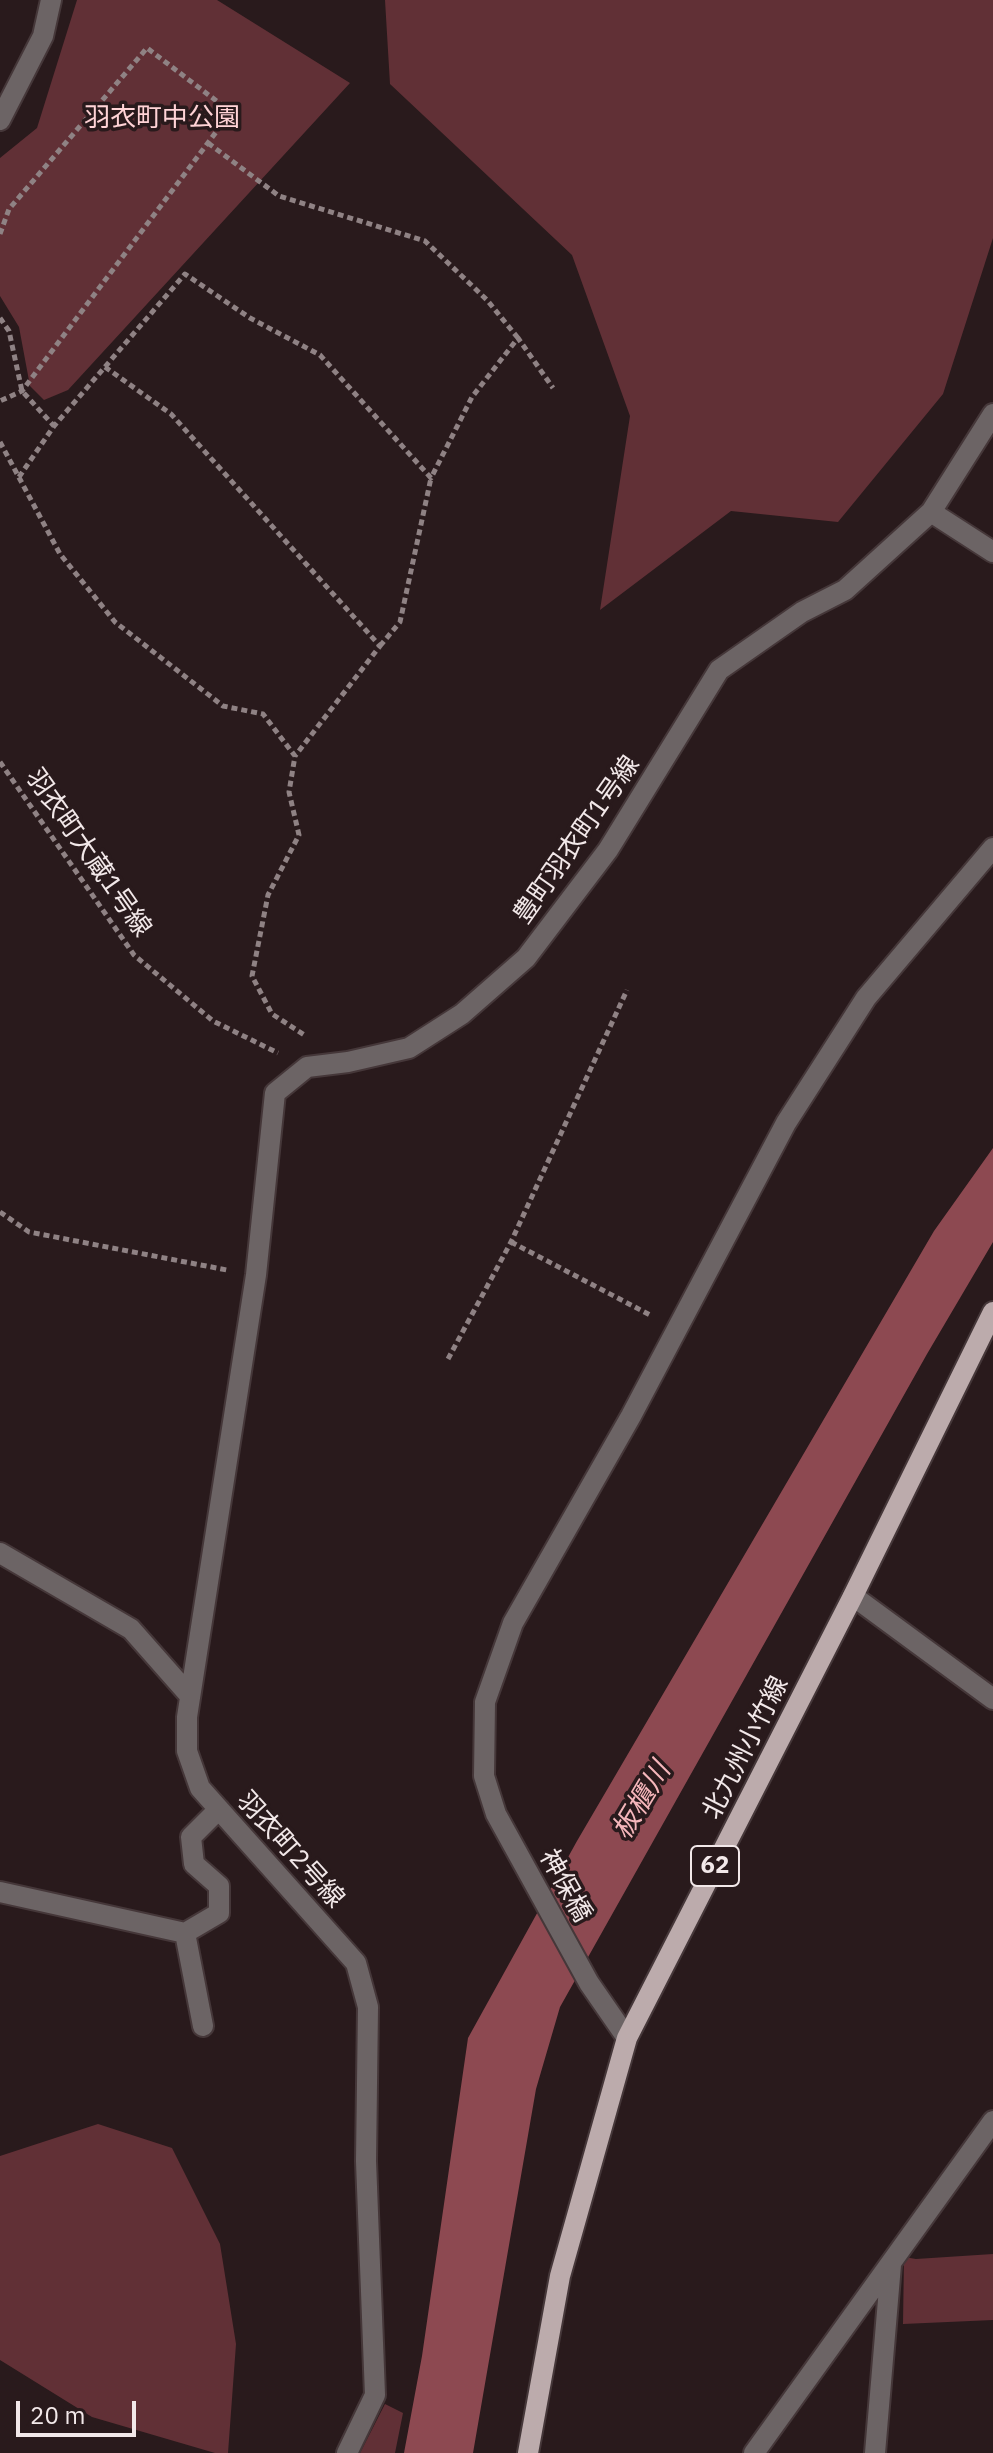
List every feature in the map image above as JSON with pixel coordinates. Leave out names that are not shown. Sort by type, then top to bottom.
[{"type":"main road","name":"北九州小竹線","points":[[528,2453],[560,2276],[627,2038],[853,1596],[993,1312]]},
{"type":"street","points":[[1,119],[43,36],[51,0]]},
{"type":"street","name":"豊町羽衣町1号線","points":[[307,1067],[348,1062],[409,1048],[462,1014],[526,958],[608,850],[719,670],[802,612],[845,590],[931,512],[993,414]]},
{"type":"street","points":[[931,512],[993,552]]},
{"type":"street","name":"神保橋","points":[[627,2038],[589,1983],[496,1814],[484,1776],[485,1702],[513,1623],[631,1416],[786,1123],[866,998],[993,848]]},
{"type":"street","points":[[256,1275],[275,1093],[307,1067]]},
{"type":"street","name":"羽衣町2号線","points":[[256,1275],[190,1696],[187,1751],[200,1788],[356,1963],[368,2007],[366,2161],[375,2395],[347,2453]]},
{"type":"street","points":[[0,1553],[131,1629],[190,1696]]},
{"type":"street","points":[[853,1596],[993,1699]]},
{"type":"street","points":[[0,1892],[185,1933],[219,1913],[219,1886],[194,1864],[191,1837],[219,1809]]},
{"type":"street","points":[[185,1933],[203,2026]]},
{"type":"street","points":[[754,2453],[993,2121]]},
{"type":"street","points":[[875,2453],[891,2265]]},
{"type":"path","points":[[0,234],[9,209],[147,48],[231,112],[22,391],[0,401]]},
{"type":"path","points":[[208,143],[279,196],[425,241],[487,300],[553,388]]},
{"type":"path","points":[[19,477],[54,426],[185,274],[250,318],[320,355],[431,478]]},
{"type":"path","points":[[0,318],[9,331],[22,391],[54,426]]},
{"type":"path","points":[[348,1062],[272,1014],[252,976],[268,895],[299,835],[289,792],[295,756],[400,622],[431,478],[472,397],[518,338]]},
{"type":"path","points":[[105,367],[171,414],[380,646]]},
{"type":"path","points":[[0,442],[60,554],[115,622],[223,706],[263,714],[295,756]]},
{"type":"path","name":"羽衣町大蔵1号線","points":[[0,762],[134,955],[213,1021],[307,1067]]},
{"type":"path","points":[[448,1359],[511,1242],[627,990]]},
{"type":"path","points":[[0,1212],[29,1232],[256,1275]]},
{"type":"path","points":[[511,1242],[677,1330]]},
{"type":"green space","name":"羽衣町中公園","points":[[77,0],[217,0],[350,83],[68,390],[44,400],[30,386],[19,327],[0,296],[0,158],[37,128]]},
{"type":"green space","points":[[385,0],[993,0],[993,238],[943,394],[838,522],[731,511],[600,610],[630,416],[572,255],[390,84]]},
{"type":"green space","points":[[98,2124],[172,2148],[220,2244],[236,2344],[228,2453],[215,2453],[92,2417],[0,2360],[0,2156]]},
{"type":"green space","points":[[993,2254],[993,2320],[903,2324],[904,2257],[916,2259]]},
{"type":"green space","points":[[385,2404],[403,2413],[395,2453],[360,2453]]},
{"type":"water","name":"板櫃川","points":[[993,1148],[993,1242],[560,2007],[536,2089],[473,2453],[404,2453],[422,2356],[468,2038],[577,1841],[934,1231]]}]
